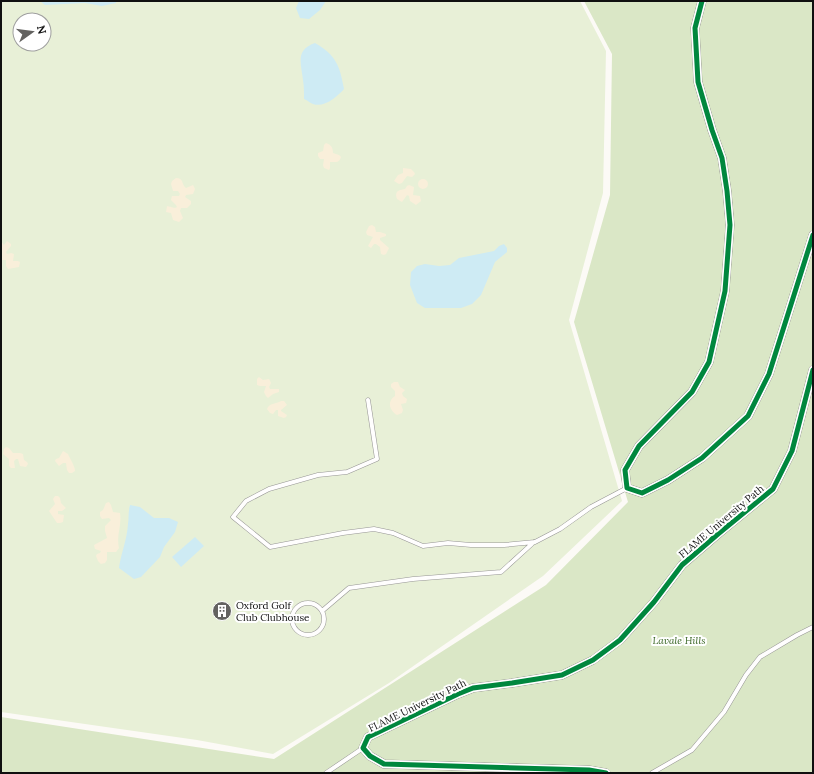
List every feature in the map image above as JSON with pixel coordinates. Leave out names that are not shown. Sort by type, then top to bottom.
[{"type":"street","points":[[702,1],[696,28],[698,82],[722,158],[727,191],[730,225],[725,291],[709,362],[692,392],[639,446],[625,470],[627,488],[642,493],[668,480],[702,458],[748,416],[769,374],[813,235]]},
{"type":"street","name":"FLAME University Path","points":[[363,748],[368,737],[458,694],[473,688],[562,675],[593,660],[620,640],[654,602],[682,565],[773,489],[792,451],[813,370]]},
{"type":"street","points":[[363,748],[370,756],[384,764],[588,770],[606,773]]},
{"type":"lane","points":[[368,400],[377,459],[347,472],[318,475],[269,489],[246,501],[233,517],[270,547],[343,533],[374,529],[393,533],[423,546],[448,543],[470,545],[504,545],[535,542]]},
{"type":"lane","points":[[322,611],[349,588],[412,579],[500,572],[535,542],[560,529],[591,507],[627,488]]},
{"type":"lane","points":[[308,602],[313,603],[322,611],[324,616],[322,626],[315,633],[310,634],[300,632],[293,624],[292,618],[294,612],[297,607],[302,604],[308,602]]},
{"type":"lane","points":[[652,773],[692,750],[724,712],[746,675],[760,657],[797,634],[813,627]]},
{"type":"lane","points":[[326,773],[363,748]]},
{"type":"green space","points":[[1,1],[580,1],[606,51],[603,193],[569,320],[622,501],[543,576],[389,683],[273,754],[197,740],[1,712]]},
{"type":"green space","name":"Lavale Hills","points":[[584,1],[813,1],[813,773],[1,773],[1,717],[274,759],[546,585],[628,502],[574,322],[610,195],[612,54]]},
{"type":"sand","points":[[326,143],[331,146],[333,153],[341,157],[336,162],[330,162],[329,170],[324,168],[324,159],[320,159],[318,156],[318,153],[323,151]]},
{"type":"sand","points":[[403,168],[411,169],[415,174],[412,177],[407,176],[402,183],[399,184],[394,181],[398,175],[403,173]]},
{"type":"sand","points":[[176,178],[181,180],[186,188],[193,185],[195,189],[193,194],[186,195],[185,197],[191,201],[191,204],[187,208],[181,208],[180,211],[183,218],[179,222],[173,220],[171,213],[166,212],[167,206],[177,207],[171,200],[172,196],[179,196],[180,194],[178,191],[173,191],[171,184]]},
{"type":"sand","points":[[423,179],[428,184],[423,189],[418,184]]},
{"type":"sand","points":[[409,185],[414,187],[413,195],[420,196],[421,201],[416,205],[410,201],[409,196],[407,195],[402,202],[397,199],[396,194],[398,191],[405,189]]},
{"type":"sand","points":[[372,225],[375,227],[376,232],[386,234],[386,236],[380,238],[380,240],[389,248],[384,255],[381,254],[380,247],[376,244],[374,244],[371,248],[368,246],[373,237],[367,235],[366,232],[369,226]]},
{"type":"sand","points":[[1,241],[4,245],[7,241],[11,244],[6,252],[7,254],[14,254],[13,261],[20,262],[19,267],[8,269],[6,266],[6,260],[1,260]]},
{"type":"sand","points":[[259,377],[263,380],[269,379],[271,383],[269,387],[270,389],[279,389],[279,392],[268,398],[264,392],[266,386],[257,385],[257,379]]},
{"type":"sand","points":[[398,382],[400,387],[405,390],[402,393],[407,399],[406,403],[401,404],[403,410],[402,413],[397,415],[392,411],[390,406],[392,398],[395,396],[395,391],[391,387],[391,384]]},
{"type":"sand","points":[[284,401],[287,405],[281,410],[287,415],[284,418],[278,416],[278,410],[276,410],[273,414],[267,409],[271,405]]},
{"type":"sand","points":[[6,447],[13,453],[23,454],[24,460],[28,464],[26,467],[20,466],[18,459],[14,461],[15,468],[11,468],[9,466],[9,459],[3,454]]},
{"type":"sand","points":[[63,451],[68,454],[73,465],[75,471],[72,473],[69,473],[67,470],[66,463],[59,466],[55,461],[59,458]]},
{"type":"sand","points":[[55,496],[60,498],[61,503],[66,508],[62,511],[58,511],[58,514],[64,515],[63,522],[60,523],[57,523],[49,511],[55,504],[53,499]]},
{"type":"sand","points":[[109,502],[113,512],[120,513],[118,539],[119,548],[116,552],[107,552],[107,560],[105,563],[101,564],[96,556],[101,551],[95,549],[94,545],[107,538],[105,526],[111,520],[109,518],[102,519],[100,512],[103,510],[106,503]]},
{"type":"water","points":[[40,1],[116,1],[116,3],[102,6],[85,3],[45,5]]},
{"type":"water","points":[[299,1],[326,1],[320,10],[309,19],[300,18],[296,8]]},
{"type":"water","points":[[315,43],[328,52],[336,62],[341,74],[344,89],[330,101],[317,105],[304,99],[301,63],[304,49]]},
{"type":"water","points":[[504,244],[507,248],[507,252],[495,262],[481,295],[472,304],[461,308],[425,308],[417,303],[410,285],[411,272],[417,266],[425,264],[439,266],[450,265],[459,258],[494,251],[499,246]]},
{"type":"water","points":[[130,505],[140,507],[154,518],[169,518],[178,522],[175,532],[164,547],[160,557],[141,577],[134,579],[119,568],[126,536]]},
{"type":"water","points":[[195,537],[204,546],[181,567],[172,557]]},
{"type":"cycle path","points":[[702,1],[695,28],[698,82],[722,158],[727,191],[730,225],[725,291],[709,362],[692,392],[639,446],[625,470],[627,488],[642,493],[668,480],[702,458],[748,416],[769,374],[813,235]]},
{"type":"cycle path","points":[[606,773],[589,770],[384,764],[370,756],[363,748],[368,737],[458,694],[473,688],[562,675],[593,660],[620,640],[654,602],[682,565],[773,489],[792,451],[813,370]]},
{"type":"place","name":"Oxford Golf Club Clubhouse","points":[[222,611]]}]
